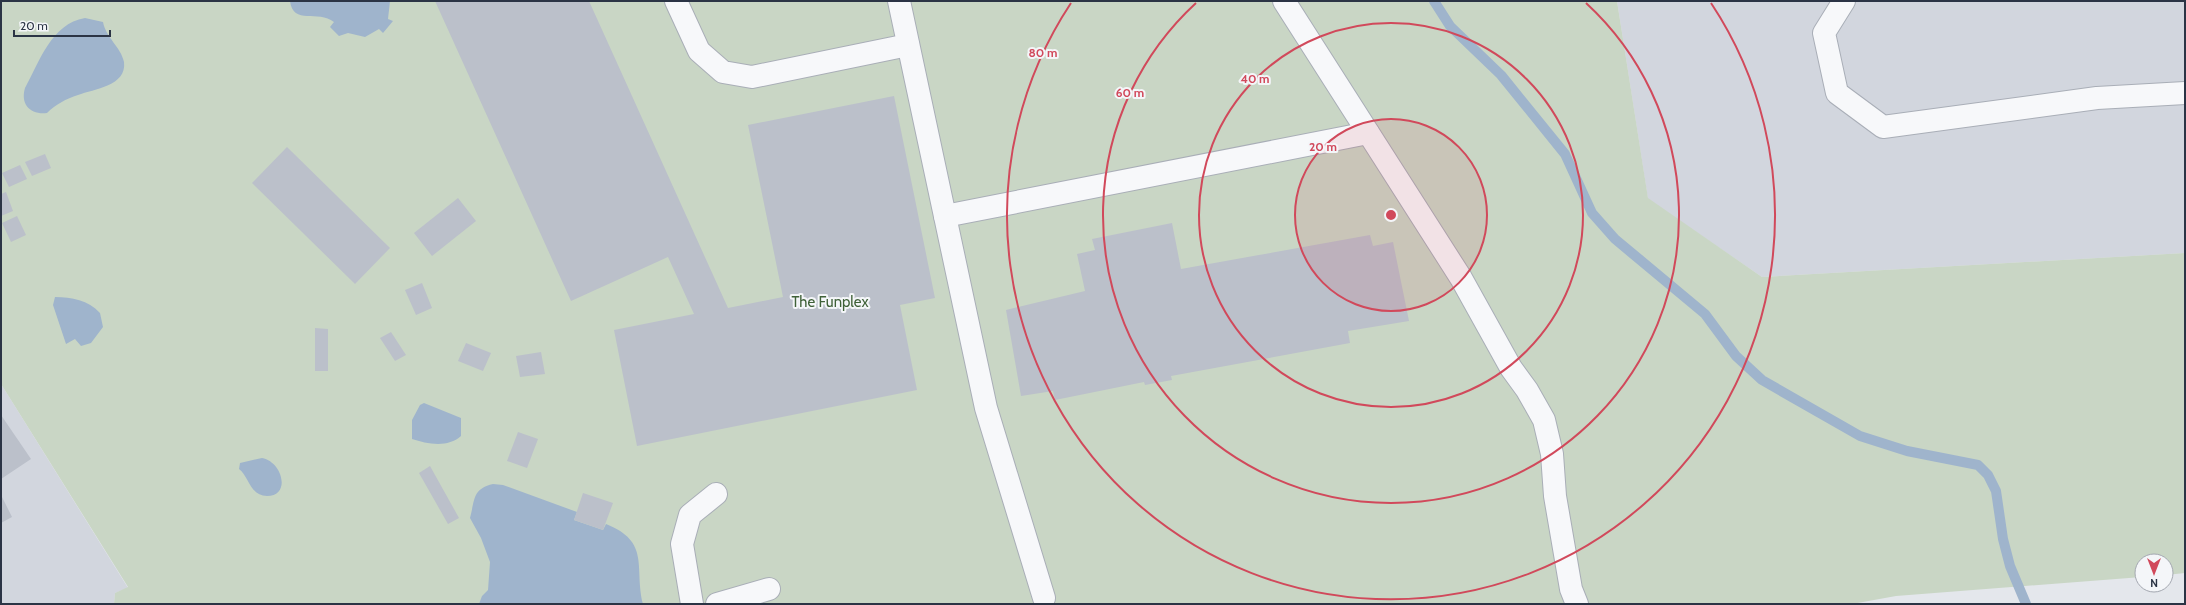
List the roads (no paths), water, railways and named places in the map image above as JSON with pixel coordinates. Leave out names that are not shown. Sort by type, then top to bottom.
[{"type":"lane","points":[[676,1],[699,51],[723,72],[752,77],[908,45]]},
{"type":"lane","points":[[899,1],[986,408],[1044,598]]},
{"type":"lane","points":[[1284,1],[1461,278],[1511,368],[1527,390],[1544,420],[1552,454],[1555,496],[1571,589],[1577,604]]},
{"type":"lane","points":[[1844,1],[1824,33],[1837,93],[1883,127],[2097,98],[2185,93]]},
{"type":"lane","points":[[945,216],[1368,133]]},
{"type":"lane","points":[[692,604],[682,544],[690,516],[716,494]]},
{"type":"lane","points":[[717,604],[769,589]]},
{"type":"water","points":[[290,1],[390,1],[388,19],[393,21],[383,33],[379,29],[365,37],[348,33],[339,36],[330,27],[334,22],[328,18],[307,16],[296,13],[292,9]]},
{"type":"water","points":[[85,18],[103,22],[107,33],[120,52],[124,62],[124,70],[115,81],[108,85],[65,100],[47,113],[36,112],[28,108],[24,99],[25,88],[48,45],[63,28],[73,22]]},
{"type":"water","points":[[55,297],[85,302],[100,313],[103,327],[91,343],[81,346],[75,339],[66,344],[53,305]]},
{"type":"water","points":[[424,403],[461,418],[461,436],[456,440],[444,444],[412,439],[412,420],[420,405]]},
{"type":"water","points":[[262,458],[269,461],[279,472],[282,485],[275,495],[267,496],[256,492],[239,469],[240,463]]},
{"type":"water","points":[[493,484],[503,485],[577,512],[574,520],[603,530],[606,524],[620,531],[630,539],[635,547],[638,557],[643,604],[479,604],[482,596],[488,590],[490,562],[481,538],[470,518],[478,492],[486,486]]},
{"type":"waterway","points":[[1434,1],[1450,26],[1501,75],[1565,154],[1592,213],[1615,239],[1705,314],[1736,356],[1762,380],[1860,436],[1907,451],[1978,465],[1988,475],[1996,491],[2003,539],[2010,566],[2026,604]]},
{"type":"park label","name":"The Funplex","points":[[830,302]]}]
